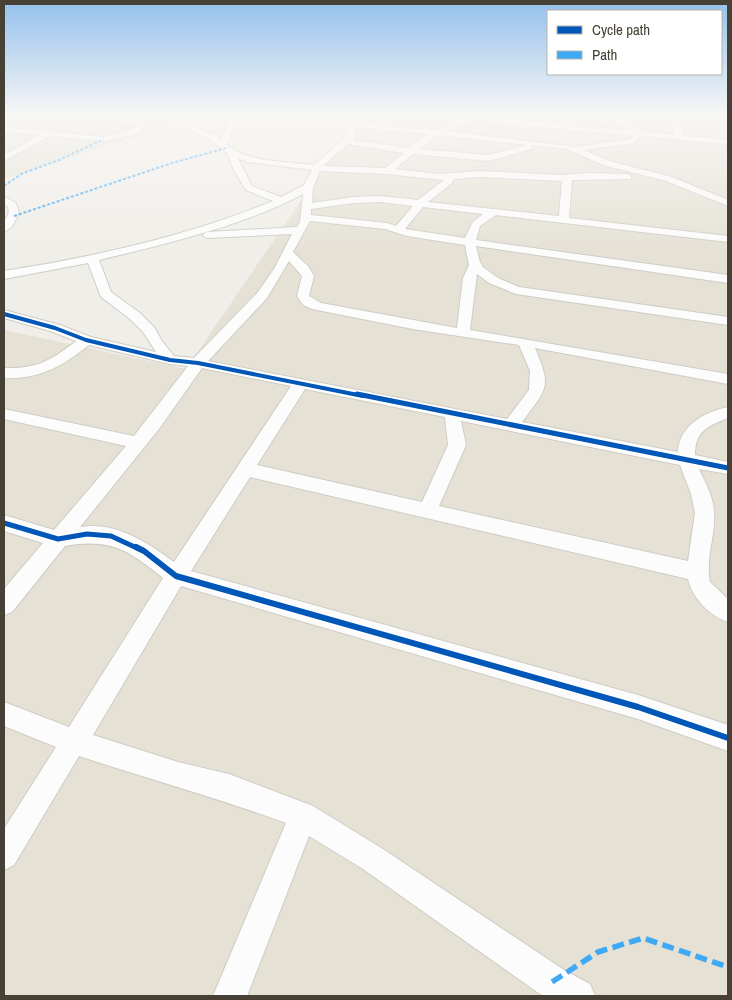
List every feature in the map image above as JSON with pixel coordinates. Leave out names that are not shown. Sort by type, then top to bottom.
[{"type":"street","points":[[234,161],[249,188],[283,201]]},
{"type":"street","points":[[259,161],[318,168],[387,171],[438,177],[475,174],[562,178],[612,176],[685,186]]},
{"type":"street","points":[[4,605],[138,444],[198,364],[221,337],[263,295],[288,254],[304,218],[308,187],[323,161]]},
{"type":"street","points":[[387,171],[399,161]]},
{"type":"street","points":[[493,161],[520,176]]},
{"type":"street","points":[[601,161],[662,177],[728,204]]},
{"type":"street","points":[[398,230],[418,203],[449,181],[449,176]]},
{"type":"street","points":[[562,178],[567,180],[568,184],[564,221]]},
{"type":"street","points":[[4,275],[57,267],[168,238],[259,211],[283,201],[308,187]]},
{"type":"street","points":[[4,199],[13,204],[16,209],[14,216],[4,229]]},
{"type":"street","points":[[168,238],[226,233],[304,218],[354,200],[380,199],[728,239]]},
{"type":"street","points":[[493,212],[479,219],[475,224],[469,242],[475,265],[495,281],[516,290],[728,321]]},
{"type":"street","points":[[304,218],[387,226],[398,230],[469,242],[728,278]]},
{"type":"street","points":[[288,254],[304,269],[308,276],[307,284],[303,291],[303,296],[308,302],[340,311],[524,342],[728,380]]},
{"type":"street","points":[[92,258],[106,294],[135,316],[149,330],[170,360]]},
{"type":"street","points":[[463,333],[469,278],[475,265]]},
{"type":"street","points":[[4,314],[55,328],[86,340],[170,360],[728,468]]},
{"type":"street","points":[[4,373],[27,374],[47,367],[63,359],[86,340]]},
{"type":"street","points":[[511,425],[537,391],[537,371],[524,342]]},
{"type":"street","points":[[4,855],[176,576],[300,384]]},
{"type":"street","points":[[728,412],[696,426],[689,437],[686,460],[705,512],[698,572],[700,584],[712,600],[728,612]]},
{"type":"street","points":[[4,414],[138,444]]},
{"type":"street","points":[[427,511],[457,445],[452,414]]},
{"type":"street","points":[[245,470],[698,572]]},
{"type":"street","points":[[4,523],[58,539],[87,534],[111,536],[144,552],[176,576],[638,707],[728,738]]},
{"type":"street","points":[[4,714],[74,742],[178,775],[229,788],[302,816],[373,858],[552,982],[578,996]]},
{"type":"street","points":[[230,996],[302,816]]},
{"type":"shaded area","points":[[4,161],[61,161],[4,179]]},
{"type":"shaded area","points":[[328,161],[728,161],[728,996],[4,996],[4,330],[186,369]]},
{"type":"marked path","points":[[4,186],[21,174],[57,161]]},
{"type":"marked path","points":[[14,216],[180,161]]},
{"type":"marked path","points":[[552,982],[598,952],[643,938],[728,967]]},
{"type":"cycle path","points":[[4,314],[55,328],[86,340],[170,360],[198,363],[728,468]]},
{"type":"cycle path","points":[[4,523],[58,539],[87,534],[111,536],[144,551],[176,576],[638,707],[728,738]]}]
